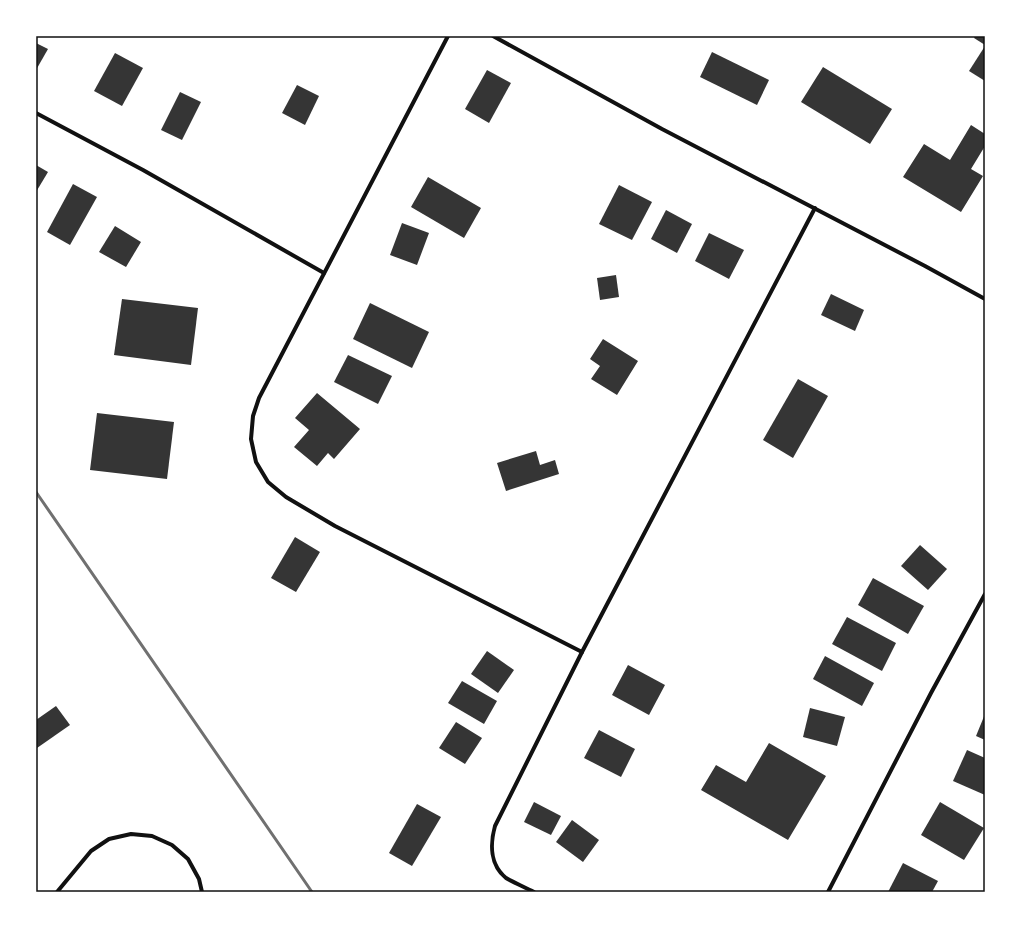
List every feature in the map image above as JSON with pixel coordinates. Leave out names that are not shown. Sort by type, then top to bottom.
[{"type":"street","points":[[448,36],[259,398],[253,416],[251,439],[256,462],[268,482],[286,497],[335,526],[582,652]]},
{"type":"street","points":[[493,36],[662,129],[815,208],[985,299]]},
{"type":"street","points":[[36,114],[143,170],[324,273]]},
{"type":"street","points":[[534,892],[506,877],[497,867],[492,854],[492,840],[495,826],[582,652],[815,208]]},
{"type":"street","points":[[828,892],[931,693],[985,594]]},
{"type":"street","points":[[57,892],[91,851],[109,839],[131,834],[152,836],[172,845],[188,860],[199,879],[202,892]]},
{"type":"building","points":[[975,36],[985,36],[985,45],[974,38]]},
{"type":"building","points":[[36,43],[48,49],[36,70]]},
{"type":"building","points":[[985,46],[985,81],[969,71]]},
{"type":"building","points":[[712,52],[769,80],[757,105],[700,77]]},
{"type":"building","points":[[115,53],[143,68],[122,106],[94,91]]},
{"type":"building","points":[[823,67],[892,109],[870,144],[801,102]]},
{"type":"building","points":[[487,70],[511,83],[489,123],[465,109]]},
{"type":"building","points":[[297,85],[319,96],[305,125],[282,113]]},
{"type":"building","points":[[180,92],[201,102],[182,140],[161,130]]},
{"type":"building","points":[[971,125],[985,134],[985,146],[971,169],[983,176],[961,212],[903,177],[924,144],[950,160]]},
{"type":"building","points":[[36,165],[48,172],[36,192]]},
{"type":"building","points":[[428,177],[481,208],[464,238],[411,207]]},
{"type":"building","points":[[73,184],[97,197],[70,245],[47,232]]},
{"type":"building","points":[[619,185],[652,202],[632,240],[599,224]]},
{"type":"building","points":[[666,210],[692,224],[677,253],[651,239]]},
{"type":"building","points":[[402,223],[429,233],[417,265],[390,255]]},
{"type":"building","points":[[115,226],[141,242],[126,267],[99,252]]},
{"type":"building","points":[[709,233],[744,250],[729,279],[695,261]]},
{"type":"building","points":[[616,275],[619,297],[600,300],[597,278]]},
{"type":"building","points":[[831,294],[864,310],[855,331],[821,315]]},
{"type":"building","points":[[122,299],[198,308],[191,365],[114,355]]},
{"type":"building","points":[[370,303],[429,332],[412,368],[353,339]]},
{"type":"building","points":[[603,339],[638,361],[617,395],[591,379],[600,366],[590,359]]},
{"type":"building","points":[[348,355],[392,376],[378,404],[334,382]]},
{"type":"building","points":[[798,379],[828,396],[793,458],[763,440]]},
{"type":"building","points":[[317,393],[360,429],[334,459],[328,453],[317,466],[294,447],[309,430],[295,418]]},
{"type":"building","points":[[97,413],[174,422],[167,479],[90,470]]},
{"type":"building","points":[[536,451],[540,465],[555,460],[559,474],[506,491],[497,463]]},
{"type":"building","points":[[295,537],[320,552],[296,592],[271,578]]},
{"type":"building","points":[[920,545],[947,569],[928,590],[901,566]]},
{"type":"building","points":[[873,578],[924,606],[908,634],[858,605]]},
{"type":"building","points":[[847,617],[896,643],[882,671],[832,644]]},
{"type":"building","points":[[487,651],[514,670],[498,693],[471,674]]},
{"type":"building","points":[[825,656],[874,683],[862,706],[813,679]]},
{"type":"building","points":[[628,665],[665,685],[649,715],[612,695]]},
{"type":"building","points":[[462,681],[497,701],[484,724],[448,703]]},
{"type":"building","points":[[56,706],[70,725],[37,748],[36,720]]},
{"type":"building","points":[[810,708],[845,717],[837,746],[803,737]]},
{"type":"building","points":[[985,714],[985,740],[976,736]]},
{"type":"building","points":[[456,722],[482,738],[465,764],[439,748]]},
{"type":"building","points":[[599,730],[635,749],[621,777],[584,758]]},
{"type":"building","points":[[769,743],[826,776],[788,840],[701,790],[716,765],[746,782]]},
{"type":"building","points":[[967,750],[985,758],[985,795],[953,781]]},
{"type":"building","points":[[534,802],[561,816],[551,835],[524,822]]},
{"type":"building","points":[[940,802],[984,828],[964,860],[921,835]]},
{"type":"building","points":[[417,804],[441,817],[412,866],[389,853]]},
{"type":"building","points":[[572,820],[599,840],[583,862],[556,842]]},
{"type":"building","points":[[903,863],[938,881],[932,892],[888,892]]},
{"type":"railway","points":[[36,492],[312,892]]}]
